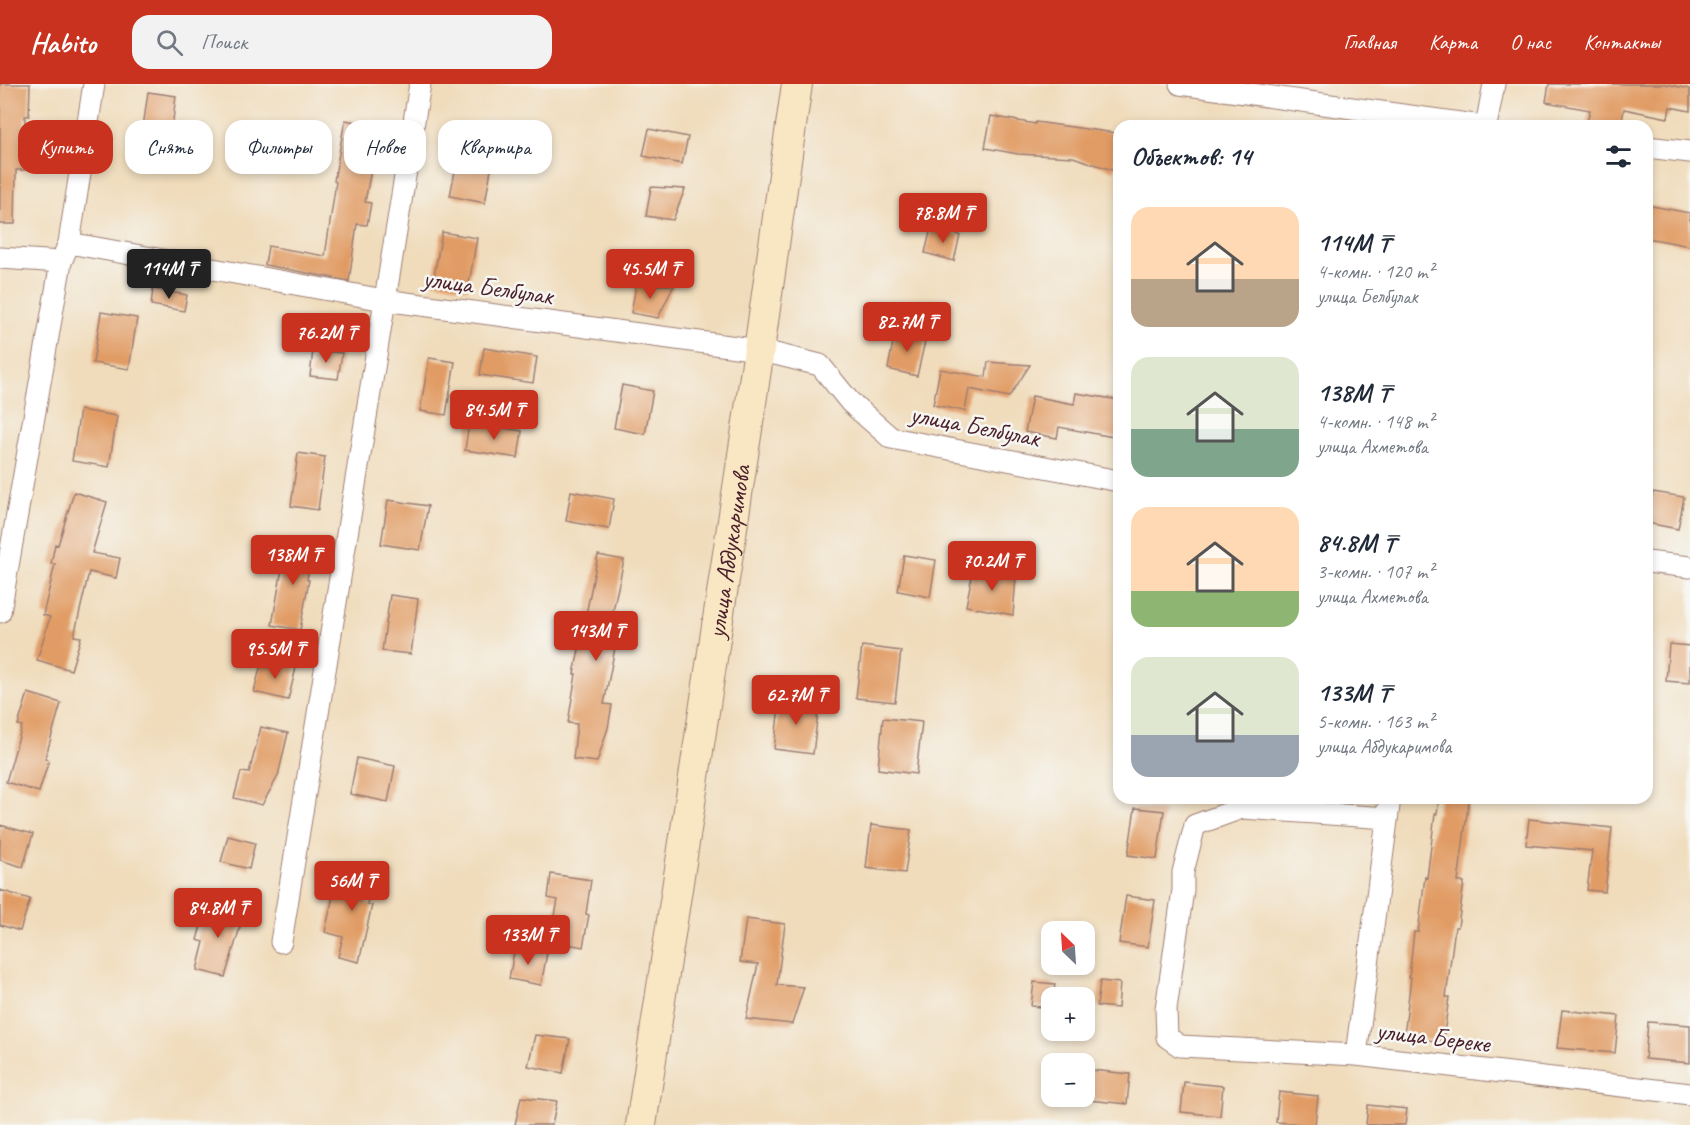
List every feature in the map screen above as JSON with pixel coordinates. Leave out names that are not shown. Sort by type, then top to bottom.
[{"type":"main road","name":"улица Абдукаримова","points":[[642,1125],[759,350],[796,84]]},
{"type":"street","points":[[0,612],[94,84]]},
{"type":"street","points":[[280,942],[420,84]]},
{"type":"street","points":[[1180,84],[1441,120]]},
{"type":"street","points":[[1485,120],[1494,84]]},
{"type":"street","points":[[1653,148],[1690,152]]},
{"type":"street","name":"улица Белбулак","points":[[0,258],[65,253],[384,300],[759,350],[820,365],[850,402],[891,438],[1113,480]]},
{"type":"street","points":[[1653,563],[1690,567]]},
{"type":"street","points":[[1356,1055],[1180,1046],[1167,1037],[1166,1009],[1183,890],[1183,872],[1195,825],[1242,808],[1389,808]]},
{"type":"street","name":"улица Береке","points":[[1389,808],[1356,1055],[1690,1094]]},
{"type":"building","points":[[0,84],[30,84],[29,116],[25,116],[25,120],[18,120],[15,224],[0,224]]},
{"type":"building","points":[[1549,84],[1665,84],[1690,89],[1690,111],[1670,107],[1668,118],[1624,109],[1622,120],[1588,120],[1590,110],[1546,102]]},
{"type":"building","points":[[148,92],[176,96],[173,120],[144,120]]},
{"type":"building","points":[[991,116],[1035,124],[1036,122],[1113,133],[1113,170],[1073,157],[1018,154],[985,148]]},
{"type":"building","points":[[344,126],[344,174],[370,174],[365,202],[371,203],[367,225],[357,224],[349,281],[265,265],[268,246],[325,256],[336,182],[334,181]]},
{"type":"building","points":[[649,129],[688,137],[682,164],[643,156]]},
{"type":"building","points":[[454,174],[490,174],[485,203],[450,196]]},
{"type":"building","points":[[651,187],[685,189],[673,220],[646,216]]},
{"type":"building","points":[[1653,206],[1690,213],[1690,246],[1653,239]]},
{"type":"building","points":[[931,228],[960,235],[954,261],[925,253]]},
{"type":"building","points":[[442,232],[477,238],[468,289],[433,282]]},
{"type":"building","points":[[636,285],[674,285],[658,318],[631,313]]},
{"type":"building","points":[[153,289],[187,295],[184,311],[151,305]]},
{"type":"building","points":[[101,312],[137,318],[129,369],[93,363]]},
{"type":"building","points":[[895,331],[926,337],[917,376],[888,369]]},
{"type":"building","points":[[484,348],[537,357],[533,383],[480,375]]},
{"type":"building","points":[[313,350],[342,353],[338,379],[310,376]]},
{"type":"building","points":[[429,358],[455,362],[446,415],[420,411]]},
{"type":"building","points":[[988,362],[1030,365],[1009,397],[969,389],[965,411],[933,405],[940,369],[986,377]]},
{"type":"building","points":[[622,385],[653,391],[645,434],[614,428]]},
{"type":"building","points":[[1076,393],[1113,399],[1113,437],[1059,427],[1057,438],[1025,432],[1032,396],[1074,404]]},
{"type":"building","points":[[80,410],[117,416],[109,467],[72,461]]},
{"type":"building","points":[[469,423],[522,431],[518,458],[465,450]]},
{"type":"building","points":[[298,453],[325,457],[318,510],[291,506]]},
{"type":"building","points":[[571,491],[614,499],[609,529],[566,521]]},
{"type":"building","points":[[74,492],[107,502],[92,553],[120,558],[116,578],[89,572],[74,636],[81,637],[71,670],[37,660],[50,617],[43,615],[55,564],[51,564],[55,544],[58,545]]},
{"type":"building","points":[[1653,492],[1684,497],[1678,529],[1653,524]]},
{"type":"building","points":[[388,500],[428,506],[420,550],[381,544]]},
{"type":"building","points":[[283,543],[312,546],[307,580],[309,580],[300,630],[272,625],[282,569],[280,569]]},
{"type":"building","points":[[598,555],[624,560],[611,620],[620,622],[604,704],[612,705],[608,728],[597,762],[573,759],[577,724],[568,723],[576,674],[574,674]]},
{"type":"building","points":[[904,555],[936,560],[930,597],[898,591]]},
{"type":"building","points":[[973,570],[1016,576],[1013,615],[966,606]]},
{"type":"building","points":[[390,595],[418,599],[411,654],[382,651]]},
{"type":"building","points":[[1669,644],[1690,646],[1690,683],[1666,681]]},
{"type":"building","points":[[862,646],[901,651],[895,702],[856,698]]},
{"type":"building","points":[[262,660],[296,668],[288,700],[254,692]]},
{"type":"building","points":[[28,693],[61,703],[45,759],[49,760],[39,792],[6,782],[22,726],[18,725]]},
{"type":"building","points":[[780,698],[819,703],[813,754],[774,749]]},
{"type":"building","points":[[883,718],[922,722],[916,774],[878,769]]},
{"type":"building","points":[[261,727],[288,733],[278,776],[262,805],[234,798],[241,772],[249,773]]},
{"type":"building","points":[[357,758],[395,766],[388,802],[350,794]]},
{"type":"building","points":[[1438,804],[1468,804],[1458,882],[1464,882],[1458,927],[1455,927],[1443,1042],[1404,1037],[1414,932],[1418,932],[1435,814],[1437,814]]},
{"type":"building","points":[[1135,808],[1164,811],[1157,859],[1128,855]]},
{"type":"building","points":[[1529,819],[1612,828],[1605,892],[1587,890],[1592,851],[1526,845]]},
{"type":"building","points":[[0,825],[33,834],[23,867],[0,860]]},
{"type":"building","points":[[871,825],[911,830],[905,873],[866,868]]},
{"type":"building","points":[[228,836],[255,843],[249,869],[221,862]]},
{"type":"building","points":[[347,865],[375,871],[367,904],[372,905],[359,962],[338,957],[343,937],[325,932],[333,896],[339,897]]},
{"type":"building","points":[[551,874],[591,880],[586,914],[589,915],[583,947],[550,941],[558,900],[548,898]]},
{"type":"building","points":[[0,890],[30,899],[20,931],[0,925]]},
{"type":"building","points":[[1126,896],[1155,900],[1148,947],[1119,943]]},
{"type":"building","points":[[207,904],[244,914],[225,977],[197,970],[204,942],[197,940]]},
{"type":"building","points":[[746,919],[785,924],[777,985],[804,987],[792,1024],[746,1019],[758,964],[740,962]]},
{"type":"building","points":[[515,947],[547,953],[541,985],[509,979]]},
{"type":"building","points":[[1100,981],[1120,983],[1118,1008],[1097,1006]]},
{"type":"building","points":[[1034,982],[1055,984],[1055,987],[1041,987],[1041,1007],[1031,1006]]},
{"type":"building","points":[[1562,1010],[1619,1016],[1615,1053],[1557,1048]]},
{"type":"building","points":[[1648,1022],[1690,1025],[1690,1063],[1645,1059]]},
{"type":"building","points":[[535,1035],[570,1039],[563,1073],[528,1066]]},
{"type":"building","points":[[1095,1070],[1130,1074],[1127,1104],[1095,1101]]},
{"type":"building","points":[[1184,1082],[1223,1086],[1220,1116],[1181,1112]]},
{"type":"building","points":[[1279,1092],[1318,1096],[1315,1125],[1276,1122]]},
{"type":"building","points":[[521,1097],[557,1101],[552,1125],[515,1125]]},
{"type":"building","points":[[1368,1105],[1407,1109],[1405,1125],[1366,1125]]}]
